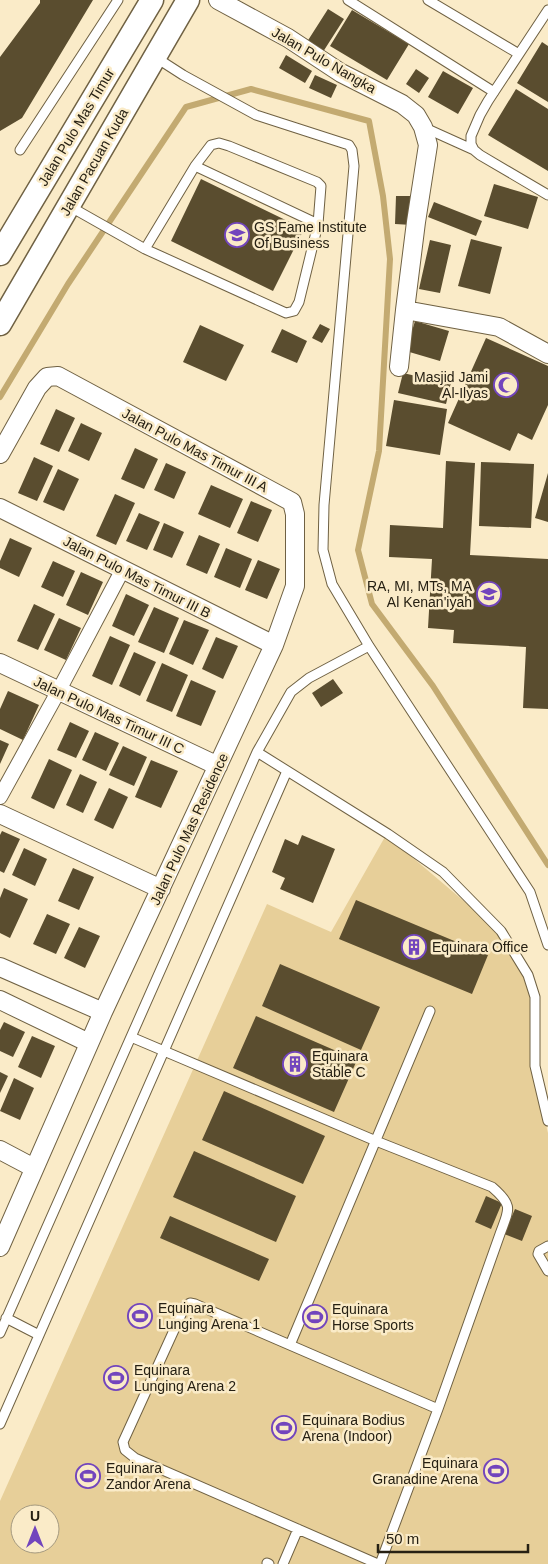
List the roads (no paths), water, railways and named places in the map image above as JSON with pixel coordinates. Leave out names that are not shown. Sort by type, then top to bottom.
[{"type":"street","name":"Jalan Pulo Mas Timur","points":[[0,254],[152,0]]},
{"type":"street","name":"Jalan Pacuan Kuda","points":[[0,324],[76,210],[154,56],[188,0]]},
{"type":"street","name":"Jalan Pulo Nangka","points":[[218,0],[288,38],[341,73],[402,104],[416,115],[423,127]]},
{"type":"street","points":[[399,367],[416,222],[428,145],[423,127]]},
{"type":"street","points":[[405,310],[499,327],[548,354]]},
{"type":"street","name":"Jalan Pulo Mas Timur III A","points":[[0,454],[38,388],[47,377],[58,376],[292,502],[295,514],[295,586],[274,645]]},
{"type":"street","name":"Jalan Pulo Mas Timur III B","points":[[0,508],[274,645]]},
{"type":"street","points":[[0,797],[123,569]]},
{"type":"street","name":"Jalan Pulo Mas Residence","points":[[0,1247],[103,1012],[274,645]]},
{"type":"street","name":"Jalan Pulo Mas Timur III C","points":[[0,663],[218,766]]},
{"type":"street","points":[[0,814],[161,889]]},
{"type":"street","points":[[0,967],[103,1012]]},
{"type":"street","points":[[0,1000],[89,1043]]},
{"type":"street","points":[[0,1150],[34,1168]]},
{"type":"lane","points":[[20,150],[118,0]]},
{"type":"lane","points":[[348,0],[494,92]]},
{"type":"lane","points":[[428,0],[519,54]]},
{"type":"lane","points":[[474,150],[471,144],[471,136],[480,115],[548,10]]},
{"type":"lane","points":[[154,56],[183,75],[256,115],[349,145],[352,150],[354,166],[324,504],[323,550],[332,584],[369,646],[530,892],[548,945]]},
{"type":"lane","points":[[423,127],[474,150],[548,195]]},
{"type":"lane","points":[[76,210],[145,249],[286,313],[294,311],[299,302],[318,224],[321,186],[317,182],[219,143],[211,145],[195,166],[145,249]]},
{"type":"lane","points":[[195,166],[318,224]]},
{"type":"lane","points":[[0,1332],[257,752],[291,692],[309,678],[369,646]]},
{"type":"lane","points":[[257,752],[388,834],[443,872],[501,931],[528,975],[535,997],[535,1066],[548,1120]]},
{"type":"lane","points":[[0,1424],[287,770]]},
{"type":"lane","points":[[290,1344],[430,1011]]},
{"type":"lane","points":[[131,1036],[376,1141],[492,1187],[505,1199],[508,1211],[438,1409],[379,1564],[135,1458],[125,1450],[123,1442],[185,1306],[190,1303],[290,1344],[438,1409]]},
{"type":"lane","points":[[548,1246],[539,1251],[538,1254],[548,1271]]},
{"type":"lane","points":[[6,1318],[39,1335]]},
{"type":"lane","points":[[284,1564],[298,1529]]},
{"type":"waterway","points":[[0,397],[68,284],[186,107],[251,89],[369,121],[383,196],[390,259],[379,451],[358,550],[372,604],[433,686],[548,865]]},
{"type":"place","name":"GS Fame Institute Of Business","points":[[237,235]]},
{"type":"place","name":"Masjid Jami Al-Ilyas","points":[[506,385]]},
{"type":"place","name":"RA, MI, MTs, MA Al Kenan'iyah","points":[[489,594]]},
{"type":"place","name":"Equinara Office","points":[[414,947]]},
{"type":"place","name":"Equinara Stable C","points":[[295,1064]]},
{"type":"place","name":"Equinara Lunging Arena 1","points":[[140,1316]]},
{"type":"place","name":"Equinara Horse Sports","points":[[315,1317]]},
{"type":"place","name":"Equinara Lunging Arena 2","points":[[116,1378]]},
{"type":"place","name":"Equinara Bodius Arena (Indoor)","points":[[284,1428]]},
{"type":"place","name":"Equinara Granadine Arena","points":[[496,1471]]},
{"type":"place","name":"Equinara Zandor Arena","points":[[88,1476]]}]
